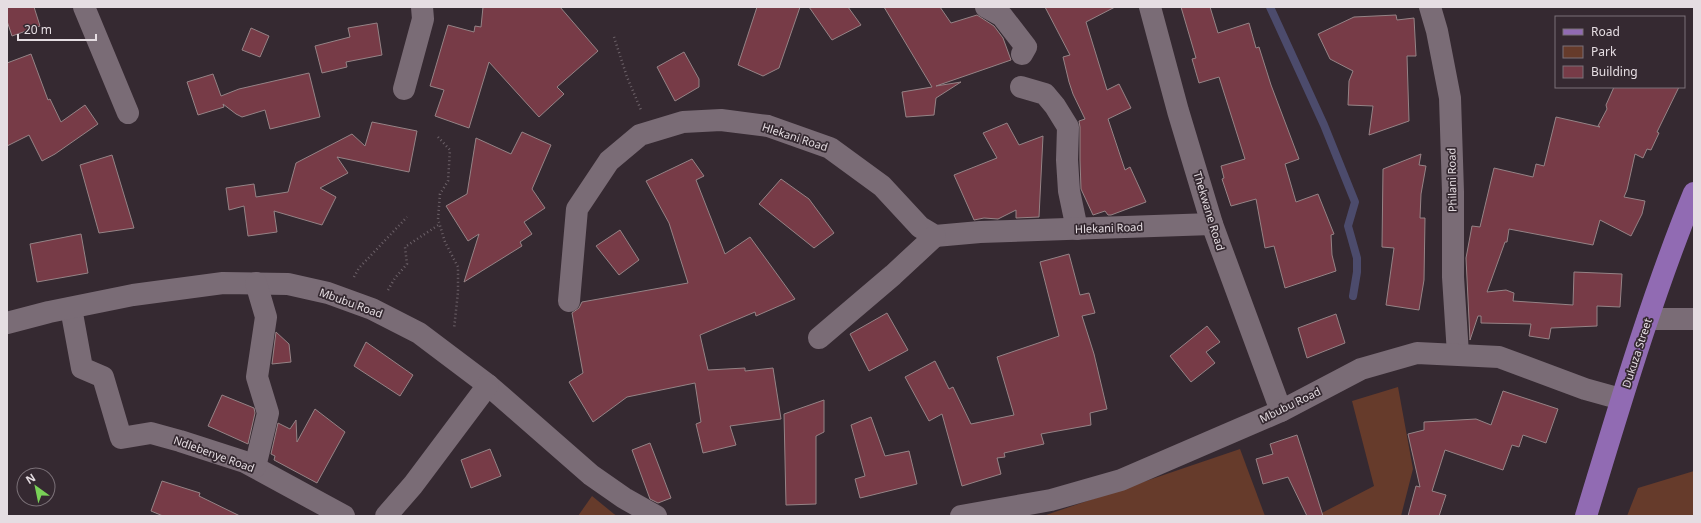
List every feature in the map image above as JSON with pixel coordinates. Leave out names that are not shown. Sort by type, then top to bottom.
[{"type":"main road","name":"Dukuza Street","points":[[1586,516],[1648,319],[1679,228],[1694,193]]},
{"type":"street","points":[[84,7],[128,113]]},
{"type":"street","points":[[404,89],[423,19],[422,7]]},
{"type":"street","points":[[986,7],[1002,16],[1026,47],[1022,54]]},
{"type":"street","name":"Thekwane Road","points":[[1150,7],[1178,111],[1212,224],[1280,411]]},
{"type":"street","name":"Philani Road","points":[[1430,7],[1437,31],[1450,98],[1453,192],[1453,278],[1458,354]]},
{"type":"street","points":[[1021,87],[1045,94],[1068,127],[1067,160],[1069,191],[1077,229]]},
{"type":"street","name":"Hlekani Road","points":[[569,301],[577,209],[609,161],[640,136],[683,122],[721,120],[768,126],[830,148],[882,186],[920,228],[935,236],[980,232],[1212,224]]},
{"type":"street","points":[[819,338],[893,275],[935,236]]},
{"type":"street","name":"Mbubu Road","points":[[7,324],[71,308],[133,295],[223,283],[288,284],[328,293],[376,311],[419,333],[488,384],[591,475],[624,498],[656,516]]},
{"type":"street","points":[[254,467],[268,413],[257,376],[266,317],[256,283]]},
{"type":"street","name":"Ndlebenye Road","points":[[71,308],[82,368],[103,377],[121,438],[151,433],[245,462],[344,516]]},
{"type":"street","points":[[1648,319],[1694,319]]},
{"type":"street","name":"Mbubu Road","points":[[967,516],[1000,512],[1051,500],[1121,480],[1280,411],[1361,369],[1417,353],[1499,357],[1585,389],[1622,399]]},
{"type":"street","points":[[386,516],[413,485],[488,384]]},
{"type":"path","points":[[614,37],[627,77],[650,132]]},
{"type":"path","points":[[438,137],[450,150],[448,181],[440,194],[438,219],[445,242],[458,267],[458,292],[451,357]]},
{"type":"path","points":[[341,298],[359,268],[407,217]]},
{"type":"path","points":[[376,311],[395,278],[407,264],[405,247],[440,224]]},
{"type":"green space","points":[[1398,387],[1413,469],[1401,516],[1316,516],[1374,486],[1352,401]]},
{"type":"green space","points":[[1240,449],[1265,516],[1043,516]]},
{"type":"green space","points":[[1694,471],[1694,516],[1627,516],[1638,488]]},
{"type":"green space","points":[[592,496],[614,514],[617,516],[578,516]]},
{"type":"building","points":[[7,7],[34,7],[40,26],[12,36],[7,21]]},
{"type":"building","points":[[483,7],[560,7],[598,51],[557,87],[564,94],[539,117],[489,62],[469,128],[435,116],[444,90],[430,86],[448,25],[474,32],[475,26],[481,27]]},
{"type":"building","points":[[757,7],[800,7],[779,68],[763,76],[738,65]]},
{"type":"building","points":[[809,7],[848,7],[861,25],[832,40]]},
{"type":"building","points":[[884,7],[940,7],[951,23],[977,15],[994,26],[1003,38],[1011,60],[936,86],[961,82],[936,98],[934,115],[906,117],[902,92],[932,87]]},
{"type":"building","points":[[1045,7],[1115,7],[1086,22],[1107,90],[1119,84],[1131,108],[1108,119],[1125,170],[1130,167],[1146,202],[1111,215],[1108,215],[1105,211],[1093,215],[1081,189],[1079,121],[1085,119],[1073,94],[1063,57],[1070,55]]},
{"type":"building","points":[[1181,7],[1210,7],[1218,33],[1249,23],[1256,48],[1259,47],[1271,85],[1299,159],[1285,164],[1296,202],[1318,194],[1334,234],[1331,235],[1332,255],[1336,271],[1285,288],[1274,246],[1265,248],[1256,199],[1231,206],[1222,179],[1224,178],[1221,166],[1245,159],[1219,77],[1199,83],[1192,59],[1196,58]]},
{"type":"building","points":[[1396,15],[1397,20],[1414,18],[1416,56],[1407,56],[1409,121],[1369,135],[1373,106],[1348,105],[1349,81],[1353,71],[1330,59],[1318,34],[1354,17]]},
{"type":"building","points":[[377,23],[382,55],[346,62],[347,67],[322,73],[315,46],[350,37],[348,28]]},
{"type":"building","points":[[251,28],[269,36],[260,57],[242,50]]},
{"type":"building","points":[[684,52],[699,79],[699,87],[675,101],[657,67]]},
{"type":"building","points":[[31,54],[48,100],[50,99],[61,122],[85,105],[98,124],[55,154],[42,161],[29,135],[7,146],[7,63]]},
{"type":"building","points":[[309,73],[320,117],[270,129],[265,110],[242,117],[223,104],[224,107],[198,115],[187,82],[213,74],[221,96],[239,89]]},
{"type":"building","points":[[1614,88],[1679,88],[1657,132],[1659,133],[1651,150],[1647,149],[1643,158],[1635,154],[1624,197],[1645,201],[1642,214],[1631,236],[1600,220],[1593,245],[1509,229],[1507,242],[1505,242],[1487,292],[1506,290],[1514,293],[1513,301],[1573,305],[1574,272],[1622,274],[1620,307],[1597,306],[1597,326],[1551,328],[1549,339],[1529,336],[1531,324],[1481,323],[1481,316],[1478,316],[1470,340],[1466,258],[1472,226],[1480,227],[1494,168],[1533,177],[1536,164],[1544,166],[1556,117],[1600,127],[1598,126],[1607,109],[1606,105]]},
{"type":"building","points":[[372,122],[417,131],[409,172],[337,157],[348,173],[320,188],[336,197],[322,225],[274,211],[277,232],[248,236],[244,206],[229,210],[226,188],[254,184],[256,197],[288,192],[296,163],[352,134],[365,146]]},
{"type":"building","points":[[1007,123],[1019,145],[1043,136],[1039,217],[1016,218],[1016,210],[998,219],[984,218],[974,220],[954,175],[997,158],[983,133]]},
{"type":"building","points":[[522,132],[551,145],[532,189],[545,208],[524,222],[532,234],[520,242],[522,246],[464,282],[479,234],[468,241],[446,206],[467,194],[476,138],[511,154]]},
{"type":"building","points":[[1421,154],[1419,165],[1426,166],[1421,194],[1420,218],[1425,218],[1424,280],[1419,310],[1386,305],[1394,248],[1382,247],[1383,169]]},
{"type":"building","points":[[112,155],[134,228],[99,233],[80,165]]},
{"type":"building","points":[[692,159],[704,176],[696,180],[725,254],[750,237],[795,299],[756,316],[755,312],[700,335],[708,370],[745,368],[745,371],[773,368],[781,419],[730,426],[736,445],[703,453],[696,424],[701,422],[695,383],[627,397],[593,422],[569,382],[583,373],[572,313],[579,308],[582,302],[688,283],[669,223],[646,181]]},
{"type":"building","points":[[781,179],[809,199],[834,233],[814,248],[759,204]]},
{"type":"building","points":[[620,230],[639,260],[619,275],[596,246]]},
{"type":"building","points":[[81,234],[88,273],[37,282],[30,244]]},
{"type":"building","points":[[1069,254],[1080,295],[1089,293],[1095,313],[1082,316],[1094,354],[1107,409],[1090,413],[1091,425],[1041,434],[1044,444],[1004,453],[1005,457],[997,458],[1001,474],[962,486],[942,414],[929,421],[905,377],[935,361],[949,389],[953,387],[971,424],[1014,415],[997,357],[1059,336],[1040,262]]},
{"type":"building","points":[[887,313],[908,350],[869,371],[850,334]]},
{"type":"building","points":[[1336,314],[1345,343],[1307,358],[1298,328]]},
{"type":"building","points":[[1207,326],[1220,342],[1206,352],[1215,363],[1191,382],[1170,356]]},
{"type":"building","points":[[276,332],[289,344],[291,362],[272,364]]},
{"type":"building","points":[[366,342],[413,375],[400,396],[354,366]]},
{"type":"building","points":[[1503,391],[1558,409],[1546,443],[1523,435],[1519,447],[1512,445],[1503,470],[1445,450],[1432,491],[1446,495],[1439,516],[1408,516],[1416,486],[1420,487],[1408,434],[1424,430],[1424,422],[1476,419],[1491,425]]},
{"type":"building","points":[[222,395],[254,408],[255,413],[248,444],[208,426]]},
{"type":"building","points":[[824,400],[824,432],[816,436],[816,504],[786,505],[784,414]]},
{"type":"building","points":[[315,409],[345,432],[317,483],[274,460],[275,456],[271,454],[278,423],[290,429],[296,420],[297,442]]},
{"type":"building","points":[[871,417],[885,456],[909,451],[917,484],[860,498],[855,479],[865,476],[851,425]]},
{"type":"building","points":[[1297,435],[1323,516],[1307,516],[1288,477],[1263,484],[1256,459],[1273,454],[1270,444]]},
{"type":"building","points":[[650,443],[671,498],[658,503],[650,499],[632,450]]},
{"type":"building","points":[[490,449],[501,476],[471,488],[461,460]]},
{"type":"building","points":[[162,481],[200,493],[199,496],[240,516],[163,516],[151,511]]},
{"type":"waterway","points":[[1270,7],[1324,125],[1355,202],[1348,226],[1357,258],[1357,272],[1353,296]]}]
